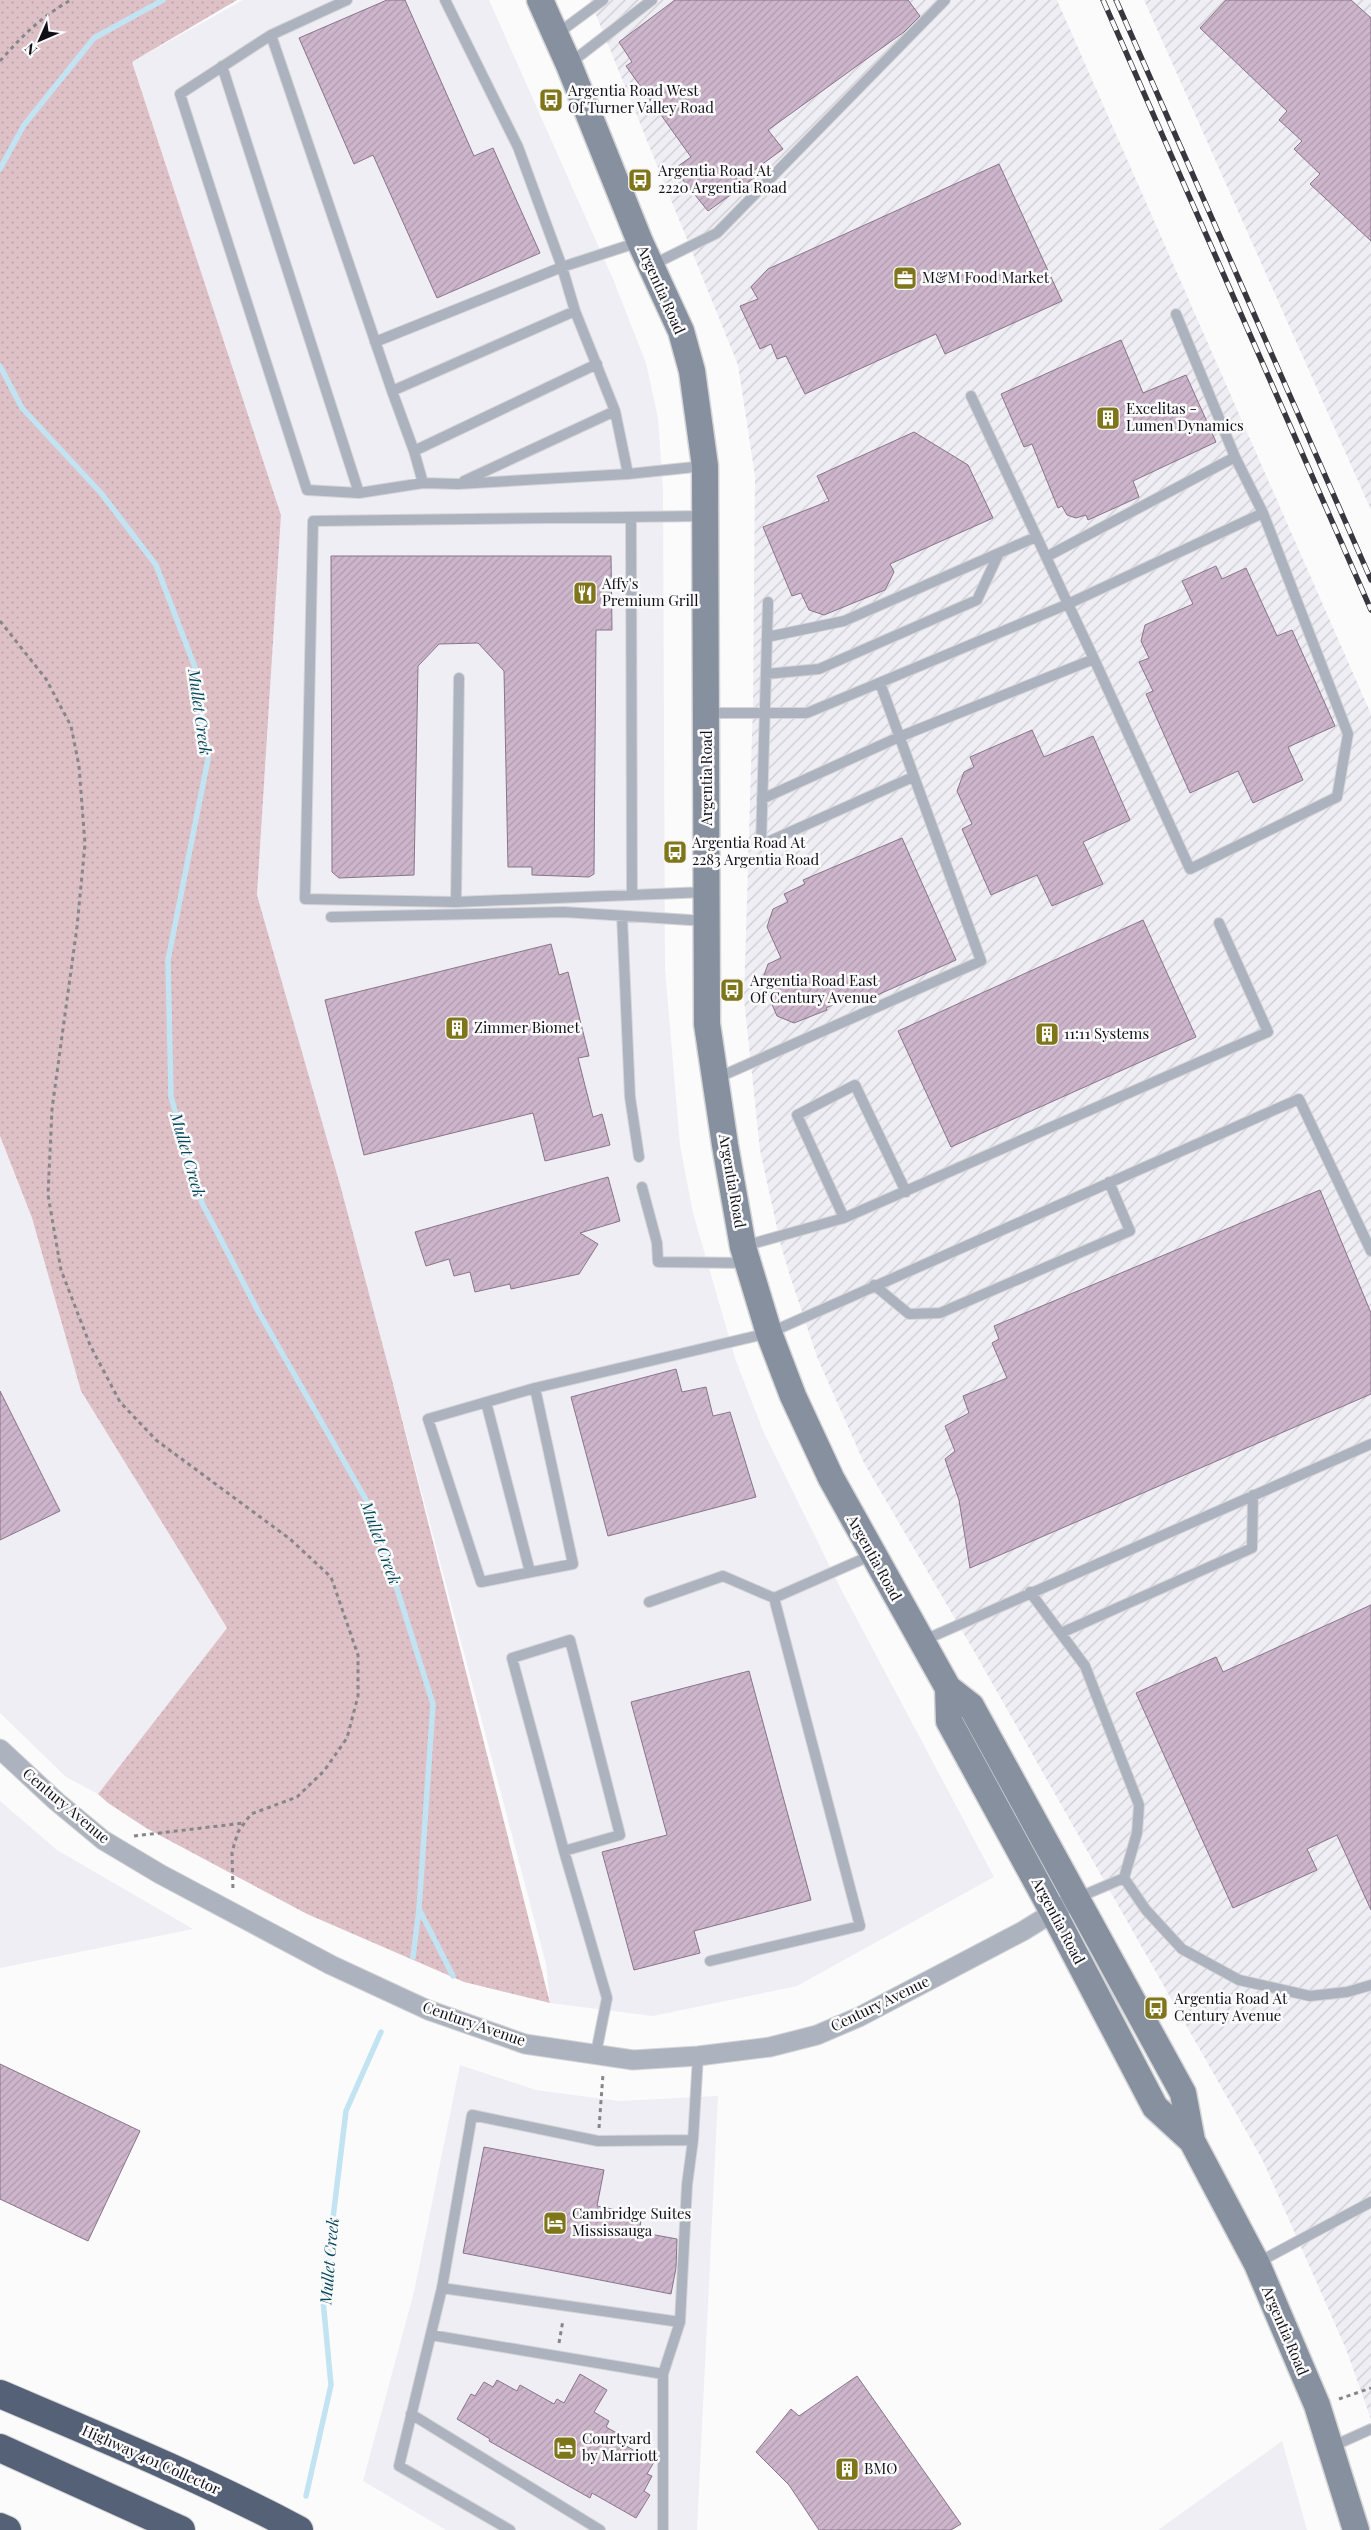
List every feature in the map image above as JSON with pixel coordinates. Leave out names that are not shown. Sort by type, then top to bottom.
[{"type":"highway","points":[[0,2381],[123,2446]]},
{"type":"highway","name":"Highway 401 Collector","points":[[0,2394],[123,2446],[266,2512],[300,2530]]},
{"type":"highway","points":[[0,2448],[181,2530]]},
{"type":"highway","points":[[0,2527],[7,2530]]},
{"type":"street","name":"Argentia Road","points":[[540,0],[640,242],[652,265],[683,339],[692,371],[705,466],[708,1024],[725,1145],[746,1255],[769,1332],[793,1396],[831,1478],[872,1555],[948,1688],[971,1706],[1183,2094],[1192,2141],[1257,2264],[1317,2405],[1356,2530]]},
{"type":"street","name":"Argentia Road","points":[[948,1688],[949,1721],[1053,1912],[1155,2107],[1192,2141]]},
{"type":"street","name":"Century Avenue","points":[[0,1749],[56,1801],[103,1840],[160,1874],[331,1965],[428,2010],[525,2044],[634,2060],[698,2056],[770,2047],[817,2035],[868,2013],[1023,1930],[1075,1899]]},
{"type":"lane","points":[[347,0],[271,35],[180,94],[307,490],[359,493],[424,484],[458,484],[628,474],[705,466]]},
{"type":"lane","points":[[445,0],[518,146],[562,267],[575,311],[615,411],[628,474]]},
{"type":"lane","points":[[556,35],[603,0]]},
{"type":"lane","points":[[568,65],[652,0]]},
{"type":"lane","points":[[652,265],[717,233],[945,0]]},
{"type":"lane","points":[[271,35],[424,484]]},
{"type":"lane","points":[[222,66],[359,493]]},
{"type":"lane","points":[[375,342],[562,267],[640,242]]},
{"type":"lane","points":[[392,391],[575,311]]},
{"type":"lane","points":[[971,396],[1190,869],[1337,797],[1348,734],[1263,513],[1236,457],[1176,314]]},
{"type":"lane","points":[[414,451],[597,364]]},
{"type":"lane","points":[[458,484],[615,411]]},
{"type":"lane","points":[[1046,557],[1236,457]]},
{"type":"lane","points":[[707,713],[806,713],[1068,604],[1263,513]]},
{"type":"lane","points":[[706,516],[313,521],[305,899],[456,902],[706,892]]},
{"type":"lane","points":[[631,517],[632,895]]},
{"type":"lane","points":[[767,637],[844,621],[1036,537]]},
{"type":"lane","points":[[766,674],[819,669],[977,600],[999,553]]},
{"type":"lane","points":[[768,602],[761,845],[913,776]]},
{"type":"lane","points":[[762,799],[899,737],[1094,659]]},
{"type":"lane","points":[[456,902],[459,678]]},
{"type":"lane","points":[[717,1078],[981,961],[880,682]]},
{"type":"lane","points":[[332,918],[564,912],[707,921]]},
{"type":"lane","points":[[622,916],[630,1097],[639,1158]]},
{"type":"lane","points":[[642,1186],[657,1243],[658,1262],[746,1255],[906,1192],[1268,1032],[1219,923]]},
{"type":"lane","points":[[844,1218],[796,1115],[855,1085],[906,1192]]},
{"type":"lane","points":[[535,1388],[573,1564],[481,1582],[428,1419],[535,1388],[769,1332],[1299,1099],[1371,1251]]},
{"type":"lane","points":[[874,1285],[908,1314],[940,1313],[1112,1239],[1130,1231],[1109,1182]]},
{"type":"lane","points":[[486,1402],[530,1572]]},
{"type":"lane","points":[[921,1641],[1253,1494],[1371,1444]]},
{"type":"lane","points":[[1061,1633],[1252,1548],[1253,1494]]},
{"type":"lane","points":[[649,1602],[723,1576],[774,1598],[872,1555]]},
{"type":"lane","points":[[1030,1592],[1086,1666],[1139,1804],[1137,1833],[1124,1878]]},
{"type":"lane","points":[[710,1961],[860,1926],[774,1598]]},
{"type":"lane","points":[[564,1851],[620,1835],[570,1640],[512,1658],[564,1851],[607,1998],[600,2054]]},
{"type":"lane","points":[[1075,1899],[1124,1878]]},
{"type":"lane","points":[[1124,1878],[1146,1910],[1182,1949],[1239,1980],[1310,1996],[1348,1992],[1371,1985]]},
{"type":"lane","points":[[663,2530],[663,2374],[680,2322],[687,2185],[693,2140],[698,2056]]},
{"type":"lane","points":[[510,2530],[399,2466],[442,2288],[472,2115],[598,2141],[693,2140]]},
{"type":"lane","points":[[1257,2264],[1371,2202]]},
{"type":"lane","points":[[442,2288],[680,2322]]},
{"type":"lane","points":[[431,2335],[663,2374]]},
{"type":"lane","points":[[411,2414],[600,2530]]},
{"type":"lane","points":[[1330,2447],[1371,2428]]},
{"type":"path","points":[[0,60],[28,30],[53,10],[71,0]]},
{"type":"path","points":[[0,621],[46,679],[71,726],[78,766],[85,844],[77,927],[52,1109],[48,1195],[62,1270],[90,1345],[120,1402],[156,1440],[290,1539],[331,1577],[358,1655],[358,1696],[347,1738],[324,1771],[297,1797],[251,1814],[238,1832],[232,1852],[234,1912]]},
{"type":"path","points":[[103,1840],[245,1823]]},
{"type":"path","points":[[598,2141],[600,2054]]},
{"type":"path","points":[[556,2356],[566,2306]]},
{"type":"path","points":[[1317,2405],[1371,2388]]},
{"type":"shaded area","points":[[0,0],[237,0],[132,62],[281,515],[257,895],[341,1188],[392,1380],[550,2003],[464,1982],[307,1914],[146,1828],[108,1803],[98,1794],[227,1628],[81,1391],[32,1218],[0,1136]]},
{"type":"shaded area","points":[[243,0],[489,0],[613,279],[646,363],[658,418],[663,491],[665,969],[680,1145],[693,1213],[736,1361],[764,1433],[843,1593],[994,1877],[797,1986],[653,2016],[550,2003],[546,1964],[392,1380],[341,1188],[257,895],[281,515],[132,62]]},
{"type":"shaded area","points":[[590,0],[1057,0],[1371,714],[1371,2419],[1346,2349],[1262,2159],[975,1653],[864,1463],[817,1357],[791,1279],[781,1246],[760,1150],[744,999],[753,702],[755,476],[738,365]]},
{"type":"shaded area","points":[[1144,0],[1371,0],[1371,510],[1165,47]]},
{"type":"shaded area","points":[[0,1136],[32,1218],[81,1391],[227,1628],[98,1794],[66,1777],[0,1713]]},
{"type":"shaded area","points":[[0,1801],[57,1850],[193,1929],[0,1968]]},
{"type":"shaded area","points":[[460,2065],[536,2090],[619,2101],[718,2096],[697,2530],[446,2530],[363,2481],[414,2292]]},
{"type":"shaded area","points":[[1282,2441],[1307,2530],[1158,2530]]},
{"type":"building","points":[[387,0],[405,0],[474,156],[493,148],[540,253],[437,298],[373,155],[354,164],[299,38]]},
{"type":"building","points":[[675,0],[908,0],[920,16],[904,32],[768,130],[783,149],[753,171],[757,176],[708,211],[674,169],[691,157],[626,66],[632,62],[619,42]]},
{"type":"building","points":[[1226,0],[1351,0],[1371,18],[1371,241],[1310,184],[1320,174],[1294,149],[1302,141],[1279,120],[1287,111],[1200,28]]},
{"type":"building","name":"M&M Food Market","points":[[999,164],[1062,301],[945,354],[936,334],[805,394],[786,356],[777,359],[771,344],[760,349],[740,306],[758,299],[751,287],[768,269]]},
{"type":"building","name":"Excelitas - Lumen Dynamics","points":[[1121,340],[1143,393],[1186,375],[1216,442],[1133,481],[1139,497],[1088,520],[1086,515],[1076,518],[1067,515],[1062,506],[1058,508],[1032,444],[1024,447],[1001,394]]},
{"type":"building","points":[[914,432],[968,465],[993,518],[890,564],[894,572],[885,590],[824,615],[809,610],[801,593],[792,596],[763,527],[829,501],[817,476]]},
{"type":"building","points":[[331,556],[611,556],[612,630],[596,630],[594,874],[589,877],[532,875],[532,867],[508,867],[504,671],[478,643],[439,644],[418,666],[414,875],[339,878],[332,872]]},
{"type":"building","points":[[1216,566],[1222,579],[1246,568],[1277,636],[1292,630],[1335,726],[1288,747],[1303,780],[1253,803],[1238,771],[1190,793],[1146,694],[1153,691],[1139,662],[1149,658],[1141,641],[1145,625],[1193,604],[1182,581]]},
{"type":"building","points":[[1032,730],[1044,757],[1093,736],[1130,820],[1083,842],[1103,884],[1052,906],[1037,875],[991,895],[962,829],[972,824],[957,791],[964,772],[974,767],[970,757]]},
{"type":"building","points":[[902,838],[956,960],[857,1004],[854,995],[826,1008],[827,1010],[794,1023],[777,1016],[762,981],[768,964],[781,958],[767,927],[773,909],[788,902],[784,894],[805,884],[803,880]]},
{"type":"building","name":"11:11 Systems","points":[[1143,920],[1196,1037],[951,1147],[898,1031]]},
{"type":"building","name":"Zimmer Biomet","points":[[551,944],[559,975],[568,972],[589,1056],[578,1058],[593,1117],[602,1114],[610,1145],[545,1161],[533,1113],[364,1155],[325,1000]]},
{"type":"building","points":[[608,1177],[620,1221],[580,1233],[598,1244],[579,1274],[511,1289],[510,1284],[475,1292],[470,1272],[454,1276],[449,1259],[426,1266],[415,1232]]},
{"type":"building","points":[[1320,1190],[1371,1313],[1371,1394],[970,1568],[959,1500],[945,1459],[955,1451],[945,1426],[969,1413],[963,1396],[1007,1378],[992,1343],[999,1339],[994,1326]]},
{"type":"building","points":[[676,1369],[682,1392],[706,1387],[713,1416],[730,1412],[756,1497],[608,1536],[571,1397]]},
{"type":"building","points":[[0,1391],[60,1511],[0,1540]]},
{"type":"building","points":[[1371,1605],[1371,1910],[1337,1835],[1307,1849],[1317,1870],[1233,1908],[1136,1693],[1216,1657],[1223,1672]]},
{"type":"building","points":[[749,1671],[811,1900],[694,1931],[700,1953],[634,1970],[602,1852],[667,1835],[631,1702]]},
{"type":"building","points":[[0,2064],[140,2131],[88,2241],[0,2199]]},
{"type":"building","name":"Cambridge Suites Mississauga","points":[[484,2147],[604,2170],[597,2206],[642,2215],[639,2232],[677,2239],[676,2268],[671,2294],[463,2253]]},
{"type":"building","name":"Courtyard by Marriott","points":[[580,2374],[607,2390],[594,2412],[609,2421],[606,2427],[624,2437],[621,2443],[654,2462],[647,2474],[652,2476],[644,2491],[650,2495],[636,2518],[592,2493],[590,2498],[489,2441],[490,2439],[457,2419],[471,2394],[475,2396],[484,2382],[493,2387],[497,2380],[517,2391],[520,2385],[554,2404],[557,2399],[564,2403]]},
{"type":"building","name":"BMO","points":[[857,2376],[961,2524],[951,2530],[819,2530],[789,2485],[756,2452],[791,2409],[799,2416]]},
{"type":"waterway","name":"Mullet Creek","points":[[0,169],[24,125],[94,38],[163,0]]},
{"type":"waterway","name":"Mullet Creek","points":[[0,366],[22,408],[101,493],[156,565],[196,670],[208,759],[168,960],[171,1097],[202,1203],[258,1311],[373,1512],[433,1704],[419,1909],[413,1957]]},
{"type":"waterway","points":[[419,1909],[453,1976]]},
{"type":"waterway","name":"Mullet Creek","points":[[306,2496],[331,2385],[323,2300],[346,2111],[381,2032]]},
{"type":"railway","points":[[1103,0],[1371,610]]},
{"type":"railway","points":[[1116,0],[1371,580]]},
{"type":"place","name":"Argentia Road West Of Turner Valley Road","points":[[551,100]]},
{"type":"place","name":"Argentia Road At 2220 Argentia Road","points":[[640,180]]},
{"type":"place","name":"M&M Food Market","points":[[905,278]]},
{"type":"place","name":"Excelitas - Lumen Dynamics","points":[[1108,418]]},
{"type":"place","name":"Affy's Premium Grill","points":[[585,593]]},
{"type":"place","name":"Argentia Road At 2283 Argentia Road","points":[[675,852]]},
{"type":"place","name":"Argentia Road East Of Century Avenue","points":[[732,990]]},
{"type":"place","name":"Zimmer Biomet","points":[[457,1028]]},
{"type":"place","name":"11:11 Systems","points":[[1047,1034]]},
{"type":"place","name":"Argentia Road At Century Avenue","points":[[1156,2008]]},
{"type":"place","name":"Cambridge Suites Mississauga","points":[[555,2223]]},
{"type":"place","name":"Courtyard by Marriott","points":[[565,2448]]},
{"type":"place","name":"BMO","points":[[847,2469]]}]
